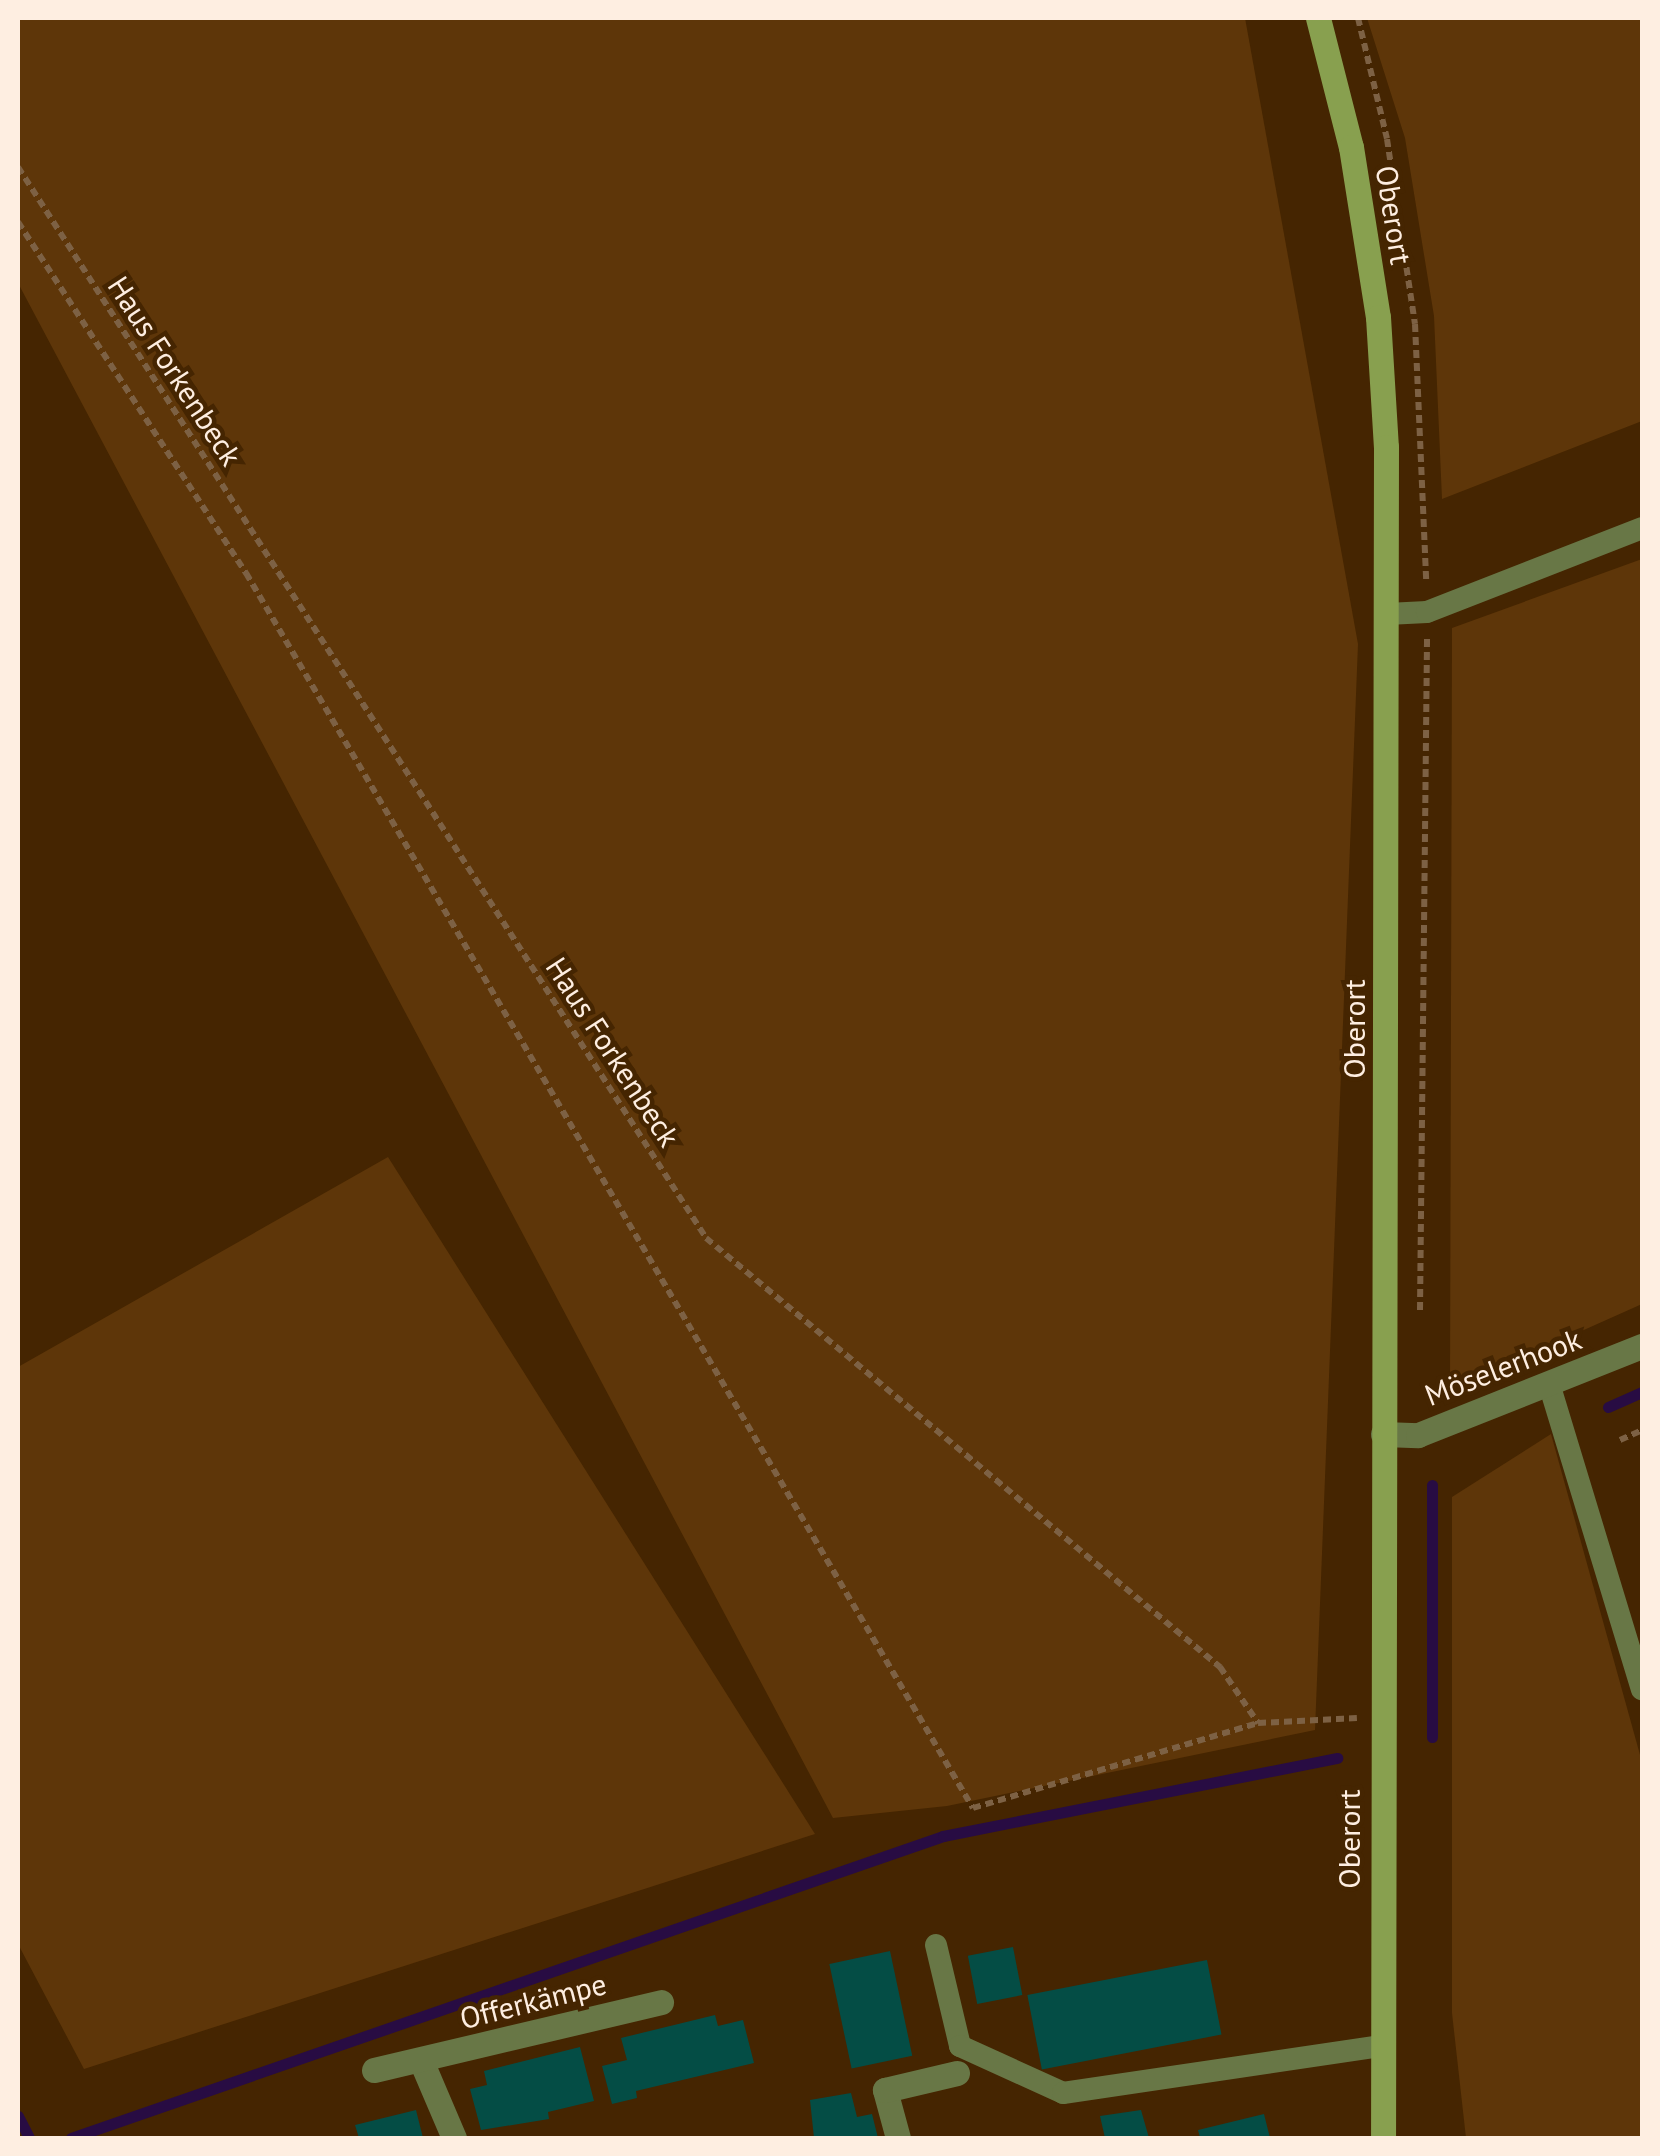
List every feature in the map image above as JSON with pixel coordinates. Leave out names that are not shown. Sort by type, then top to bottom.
[{"type":"main road","name":"Oberort","points":[[1318,18],[1350,146],[1378,317],[1387,614],[1381,1717],[1383,2138]]},
{"type":"street","name":"Möselerhook","points":[[1383,1434],[1418,1435],[1550,1387],[1642,1346]]},
{"type":"street","name":"Offerkämpe","points":[[374,2070],[422,2063],[662,2002]]},
{"type":"street","points":[[422,2063],[454,2138]]},
{"type":"street","points":[[898,2138],[885,2090],[957,2073]]},
{"type":"lane","points":[[1387,614],[1428,612],[1642,528]]},
{"type":"lane","points":[[1550,1387],[1642,1689]]},
{"type":"lane","points":[[936,1944],[960,2046],[1063,2092],[1382,2046]]},
{"type":"path","name":"Haus Forkenbeck","points":[[18,167],[706,1238],[1220,1667],[1258,1723]]},
{"type":"path","points":[[18,222],[256,590],[973,1808],[1258,1723],[1381,1717]]},
{"type":"path","points":[[1620,1440],[1642,1430]]},
{"type":"shaded area","points":[[18,18],[1245,18],[1358,644],[1315,1730],[947,1806],[833,1818],[18,283]]},
{"type":"shaded area","points":[[1367,18],[1642,18],[1642,421],[1442,499],[1434,316],[1405,138]]},
{"type":"shaded area","points":[[1642,559],[1642,1304],[1450,1390],[1452,628]]},
{"type":"shaded area","points":[[388,1157],[815,1834],[84,2069],[18,1944],[18,1367]]},
{"type":"shaded area","points":[[1551,1434],[1642,1762],[1642,2138],[1466,2138],[1452,2013],[1452,1497]]},
{"type":"building","points":[[1013,1947],[1022,1995],[977,2004],[968,1956]]},
{"type":"building","points":[[890,1951],[912,2056],[852,2069],[829,1964]]},
{"type":"building","points":[[1207,1960],[1222,2035],[1042,2070],[1027,1995]]},
{"type":"building","points":[[715,2015],[718,2026],[743,2020],[754,2063],[636,2091],[637,2098],[612,2104],[602,2066],[627,2060],[621,2038]]},
{"type":"building","points":[[580,2047],[594,2101],[548,2112],[549,2119],[481,2130],[470,2089],[487,2085],[484,2071]]},
{"type":"building","points":[[851,2093],[857,2117],[872,2114],[878,2138],[814,2138],[810,2100]]},
{"type":"building","points":[[416,2110],[423,2138],[359,2138],[355,2125]]},
{"type":"building","points":[[1141,2110],[1149,2138],[1105,2138],[1100,2116]]},
{"type":"building","points":[[1264,2114],[1270,2138],[1200,2138],[1198,2130]]},
{"type":"waterway","points":[[1608,1407],[1642,1392]]},
{"type":"waterway","points":[[1432,1485],[1432,1737]]},
{"type":"waterway","points":[[71,2138],[943,1836],[1337,1758]]},
{"type":"waterway","points":[[18,2116],[29,2138]]}]
